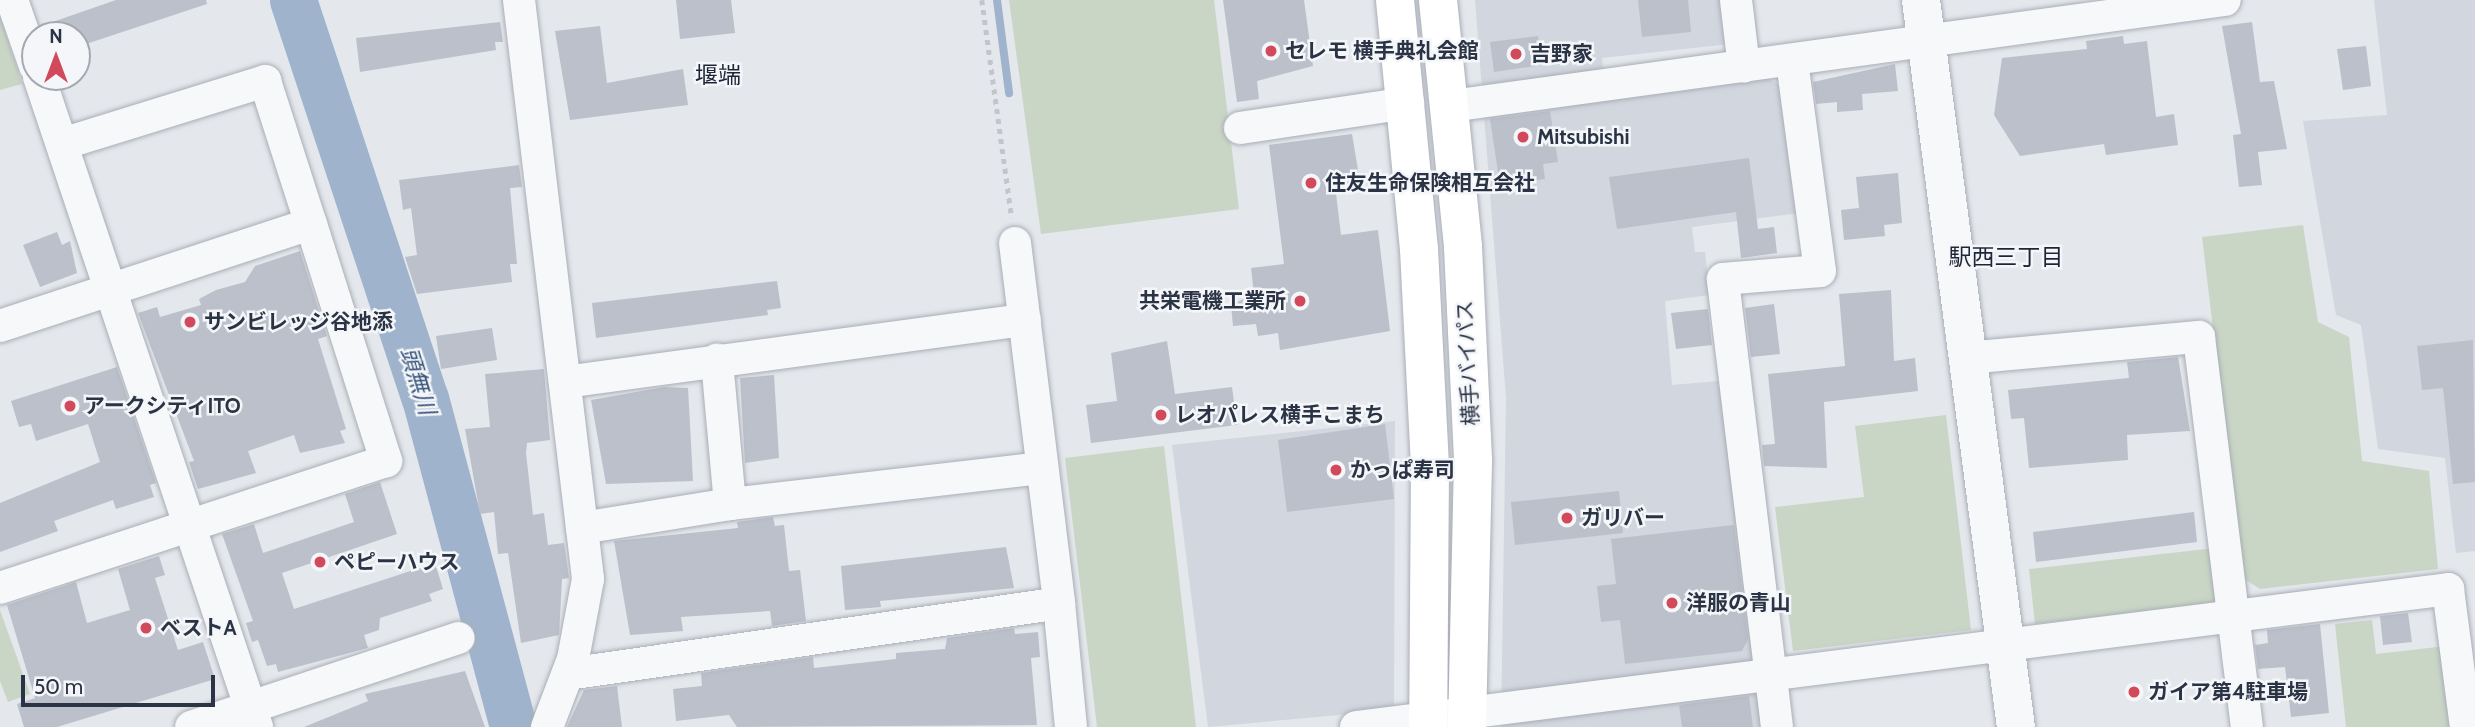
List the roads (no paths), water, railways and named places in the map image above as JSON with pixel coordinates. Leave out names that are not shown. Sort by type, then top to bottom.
[{"type":"highway","name":"横手バイパス","points":[[1395,0],[1408,103],[1430,466],[1429,722]]},
{"type":"highway","name":"横手バイパス","points":[[1438,0],[1451,106],[1473,462],[1467,719]]},
{"type":"street","points":[[12,0],[21,26]]},
{"type":"street","points":[[519,0],[588,579],[568,674],[547,727]]},
{"type":"street","points":[[1736,0],[1744,67]]},
{"type":"street","points":[[1921,0],[2016,727]]},
{"type":"street","points":[[1451,106],[2225,0]]},
{"type":"street","points":[[1777,727],[1723,279],[1820,271],[1792,60]]},
{"type":"street","points":[[0,588],[386,461],[265,81],[62,144]]},
{"type":"street","points":[[44,91],[254,717]]},
{"type":"street","points":[[1240,128],[1408,103]]},
{"type":"street","points":[[0,326],[110,286],[311,224]]},
{"type":"street","points":[[1015,243],[1059,603],[1071,727]]},
{"type":"street","points":[[565,382],[1025,320]]},
{"type":"street","points":[[1966,358],[2199,337],[2247,727]]},
{"type":"street","points":[[717,360],[730,504]]},
{"type":"street","points":[[582,528],[730,504],[1042,468]]},
{"type":"street","points":[[1356,727],[1467,719],[2005,642],[2234,617],[2448,589],[2466,727]]},
{"type":"street","points":[[568,674],[1059,603]]},
{"type":"street","points":[[191,727],[254,717],[458,638]]},
{"type":"waterway","name":"頭無川","points":[[293,0],[425,398],[513,727]]},
{"type":"waterway","points":[[997,0],[1009,93]]},
{"type":"place","name":"セレモ 横手典礼会館","points":[[1271,51]]},
{"type":"place","name":"吉野家","points":[[1516,54]]},
{"type":"place","name":"Mitsubishi","points":[[1523,137]]},
{"type":"place","name":"住友生命保険相互会社","points":[[1311,183]]},
{"type":"place","name":"共栄電機工業所","points":[[1300,301]]},
{"type":"place","name":"サンビレッジ谷地添","points":[[190,322]]},
{"type":"place","name":"アークシティITO","points":[[70,406]]},
{"type":"place","name":"レオパレス横手こまち","points":[[1161,415]]},
{"type":"place","name":"かっぱ寿司","points":[[1336,470]]},
{"type":"place","name":"ガリバー","points":[[1567,518]]},
{"type":"place","name":"ペピーハウス","points":[[320,562]]},
{"type":"place","name":"洋服の青山","points":[[1672,603]]},
{"type":"place","name":"ベストA","points":[[146,628]]},
{"type":"place","name":"ガイア第4駐車場","points":[[2134,692]]},
{"type":"district","name":"堰端","points":[[718,75]]},
{"type":"district","name":"駅西三丁目","points":[[2006,257]]}]
